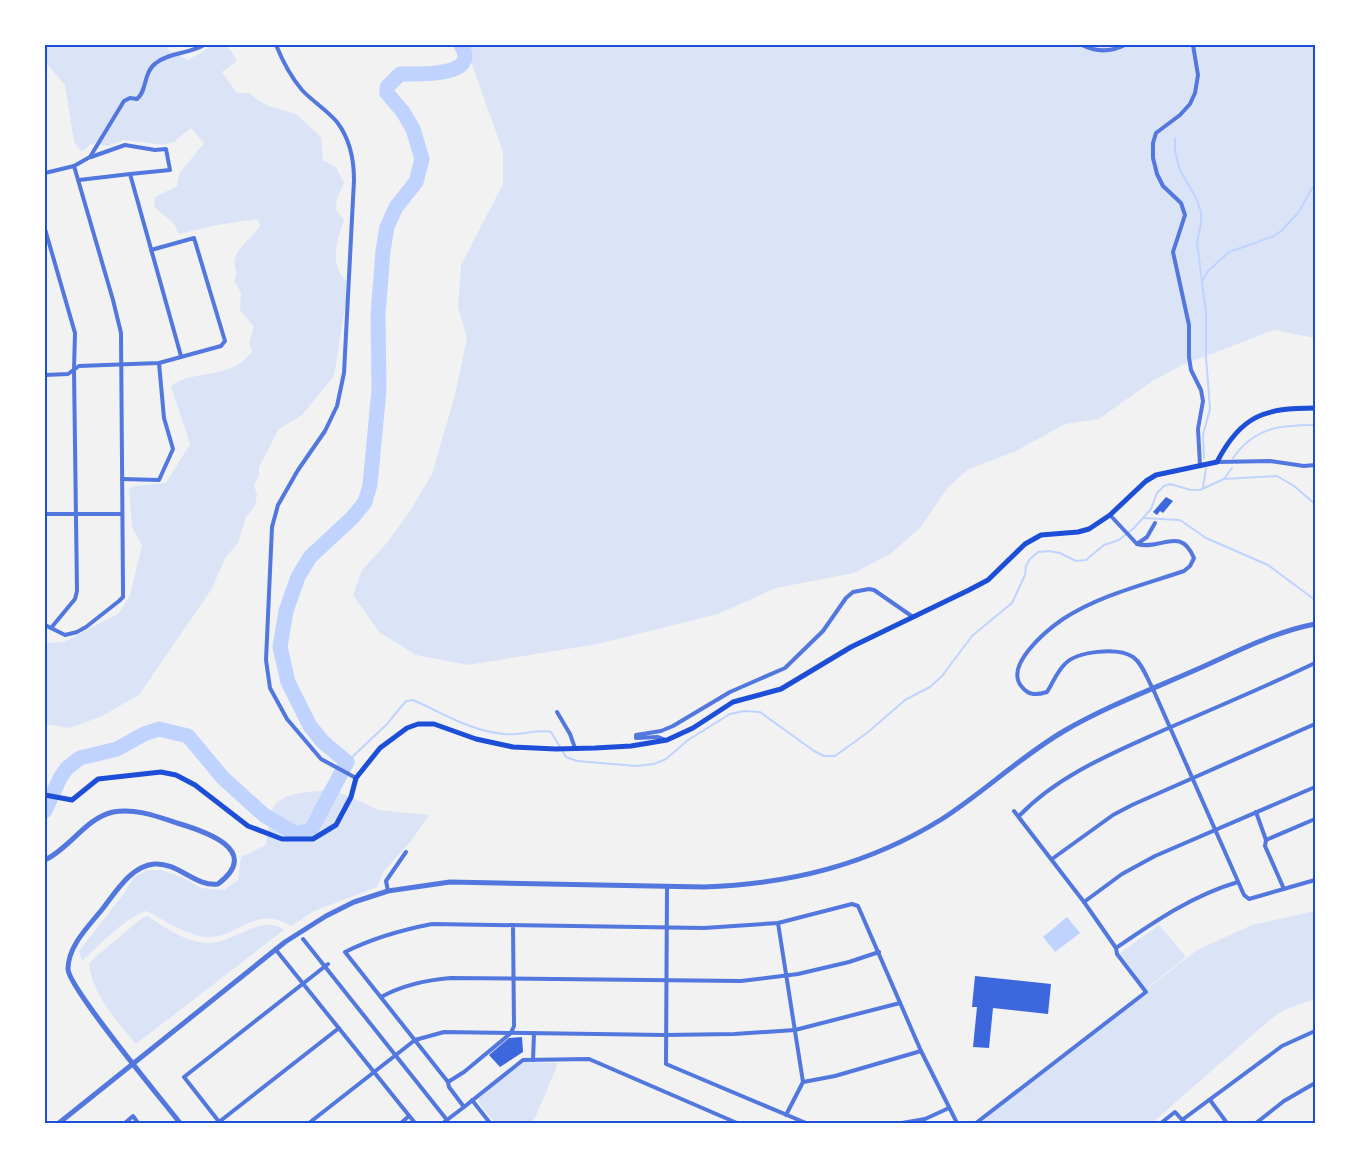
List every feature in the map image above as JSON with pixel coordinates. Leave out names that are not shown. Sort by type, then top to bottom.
[{"type":"main road","points":[[46,795],[72,800],[98,779],[161,772],[176,775],[195,785],[248,826],[282,839],[313,839],[336,825],[351,797],[356,778],[380,748],[407,728],[418,724],[434,724],[476,739],[513,747],[567,749],[631,746],[667,740],[693,728],[733,702],[781,689],[851,647],[988,580],[1025,544],[1041,535],[1089,529],[1112,517],[1146,481],[1156,475],[1217,462],[1235,433],[1254,418],[1278,410],[1315,408]]},
{"type":"street","points":[[90,157],[124,101],[142,96],[147,76],[155,63],[172,55],[196,50],[204,45]]},
{"type":"street","points":[[276,45],[286,70],[303,91],[337,121],[352,152],[354,168],[345,373],[337,406],[325,431],[298,470],[278,505],[272,527],[266,660],[270,688],[287,719],[321,759],[356,778]]},
{"type":"street","points":[[1082,45],[1099,50],[1113,50],[1125,45]]},
{"type":"street","points":[[1193,45],[1197,55],[1198,75],[1195,93],[1190,104],[1180,115],[1156,133],[1153,158],[1163,186],[1181,203],[1185,215],[1173,252],[1189,325],[1191,370],[1201,390],[1203,401],[1198,429],[1200,467]]},
{"type":"street","points":[[45,173],[74,166],[90,157],[125,145],[155,150],[166,149],[170,170],[79,180]]},
{"type":"street","points":[[45,625],[65,635],[77,632],[123,597],[121,333],[74,166]]},
{"type":"street","points":[[130,174],[181,357]]},
{"type":"street","points":[[45,230],[75,333],[77,591],[75,599],[51,628]]},
{"type":"street","points":[[45,375],[68,374],[79,366],[159,363],[221,346],[225,341],[194,238],[151,250]]},
{"type":"street","points":[[122,479],[159,480],[173,448],[164,418],[159,363]]},
{"type":"street","points":[[1217,462],[1270,461],[1305,466],[1315,465]]},
{"type":"street","points":[[45,514],[122,514]]},
{"type":"street","points":[[1112,517],[1137,544],[1143,546],[1173,540],[1183,542],[1189,547],[1194,558],[1192,562],[1184,571],[1092,603],[1064,619],[1042,636],[1029,650],[1017,674],[1019,684],[1026,692],[1037,695],[1047,692],[1065,664],[1075,657],[1094,652],[1119,651],[1134,658],[1142,667],[1153,689],[1244,895],[1249,899],[1315,880]]},
{"type":"street","points":[[1137,544],[1147,537],[1155,523]]},
{"type":"street","points":[[667,740],[658,736],[636,738],[636,735],[661,731],[673,726],[730,692],[785,668],[824,631],[846,598],[853,592],[874,590],[913,618]]},
{"type":"street","points":[[58,1123],[300,932],[354,902],[388,891],[450,882],[667,887],[744,886],[790,879],[848,864],[897,843],[942,819],[1007,769],[1065,730],[1272,636],[1315,624]]},
{"type":"street","points":[[1019,816],[1027,807],[1066,778],[1103,758],[1315,663]]},
{"type":"street","points":[[557,712],[575,748]]},
{"type":"street","points":[[1052,859],[1113,815],[1315,724]]},
{"type":"street","points":[[1084,902],[1122,874],[1155,856],[1315,787]]},
{"type":"street","points":[[45,860],[96,819],[112,813],[135,811],[211,834],[227,843],[232,852],[234,861],[232,871],[218,884],[204,883],[169,865],[154,864],[141,867],[127,879],[73,947],[68,971],[87,1005],[180,1123]]},
{"type":"street","points":[[976,1123],[1146,992],[1117,954],[1116,948],[1084,902],[1014,811]]},
{"type":"street","points":[[1256,812],[1266,840],[1265,846],[1284,889]]},
{"type":"street","points":[[1266,840],[1315,819]]},
{"type":"street","points":[[388,891],[385,885],[389,874],[406,852]]},
{"type":"street","points":[[1116,948],[1158,919],[1216,890],[1238,882]]},
{"type":"street","points":[[667,887],[666,1064],[806,1123]]},
{"type":"street","points":[[464,1107],[448,1087],[448,1082],[381,996],[344,953],[364,942],[392,932],[432,924],[704,928],[778,924],[852,904],[858,906],[921,1051],[957,1123]]},
{"type":"street","points":[[778,924],[803,1082],[786,1115]]},
{"type":"street","points":[[448,1082],[464,1072],[511,1033],[514,1026],[513,925]]},
{"type":"street","points":[[303,939],[326,965],[445,1121],[523,1060],[590,1059],[737,1123]]},
{"type":"street","points":[[276,950],[415,1123]]},
{"type":"street","points":[[381,996],[397,988],[435,980],[513,978],[731,981],[786,976],[849,962],[879,952]]},
{"type":"street","points":[[326,965],[184,1077],[220,1122],[339,1028]]},
{"type":"street","points":[[309,1123],[415,1040],[444,1032],[734,1034],[795,1030],[900,1003]]},
{"type":"street","points":[[1161,1123],[1174,1112],[1184,1122],[1282,1046],[1315,1031]]},
{"type":"street","points":[[533,1060],[534,1033]]},
{"type":"street","points":[[803,1082],[835,1077],[921,1051]]},
{"type":"street","points":[[1256,1123],[1284,1101],[1315,1083]]},
{"type":"street","points":[[472,1100],[490,1123]]},
{"type":"street","points":[[1210,1100],[1227,1123]]},
{"type":"street","points":[[902,1123],[925,1119],[949,1108]]},
{"type":"street","points":[[125,1123],[133,1116],[138,1123]]},
{"type":"street","points":[[401,1123],[410,1116]]},
{"type":"shaded area","points":[[45,45],[170,45],[168,50],[188,60],[207,49],[209,45],[226,47],[237,61],[222,72],[237,93],[248,93],[268,106],[296,114],[321,137],[323,160],[336,167],[344,183],[337,199],[336,210],[344,220],[337,244],[336,260],[346,281],[346,301],[334,376],[302,415],[279,429],[259,467],[259,476],[254,485],[257,495],[255,506],[246,517],[238,543],[226,557],[211,590],[139,695],[102,716],[70,728],[45,724],[45,643],[64,642],[119,613],[130,595],[142,545],[132,527],[129,490],[133,486],[166,483],[190,444],[171,386],[179,381],[233,367],[252,352],[249,342],[254,327],[240,310],[241,293],[234,280],[237,273],[235,259],[241,248],[260,226],[258,219],[179,234],[171,221],[154,206],[155,197],[177,186],[179,174],[204,143],[191,128],[174,142],[164,145],[124,140],[108,146],[91,144],[82,152],[74,142],[65,85],[45,62]]},
{"type":"shaded area","points":[[465,45],[1315,45],[1315,338],[1274,330],[1180,366],[1151,382],[1099,419],[1065,424],[1016,451],[969,469],[949,486],[920,528],[890,554],[854,573],[776,588],[718,614],[598,644],[468,665],[416,655],[379,632],[353,595],[362,570],[385,545],[408,514],[432,474],[455,395],[467,338],[458,307],[461,265],[503,184],[503,152]]},
{"type":"shaded area","points":[[334,790],[379,810],[429,815],[411,841],[384,871],[377,887],[314,911],[291,926],[279,920],[267,918],[217,936],[198,936],[175,927],[146,911],[120,926],[82,961],[79,951],[134,877],[147,870],[162,870],[182,877],[201,888],[224,890],[238,880],[241,857],[266,845],[270,815],[279,801],[285,797],[302,793]]},
{"type":"shaded area","points":[[1315,911],[1315,999],[1284,1010],[1272,1018],[1152,1123],[976,1123],[1197,950],[1252,925]]},
{"type":"shaded area","points":[[148,916],[184,937],[208,943],[228,939],[266,925],[284,930],[136,1044],[100,997],[89,964],[142,918]]},
{"type":"shaded area","points":[[1159,925],[1186,957],[1146,989],[1120,953]]},
{"type":"shaded area","points":[[524,1062],[558,1063],[536,1116],[531,1123],[495,1123],[478,1102],[479,1098]]},
{"type":"water","points":[[1067,917],[1080,933],[1055,952],[1043,937]]},
{"type":"building","points":[[1166,497],[1173,501],[1163,513],[1160,511],[1157,515],[1153,512]]},
{"type":"building","points":[[975,976],[1051,984],[1048,1014],[993,1008],[989,1048],[973,1047],[977,1007],[972,1007]]},
{"type":"building","points":[[522,1037],[523,1052],[500,1067],[489,1055],[509,1038]]},
{"type":"waterway","points":[[45,811],[60,778],[67,768],[80,758],[117,749],[144,734],[159,729],[188,736],[223,778],[264,815],[296,834],[311,830],[347,762],[323,742],[310,726],[288,682],[280,647],[286,611],[298,577],[310,557],[353,517],[365,502],[370,485],[379,390],[378,315],[383,251],[387,227],[396,207],[416,182],[422,159],[413,129],[403,112],[387,93],[387,87],[400,74],[431,74],[455,69],[462,63],[465,56],[461,45]]},
{"type":"waterway","points":[[1175,138],[1175,152],[1180,170],[1201,212],[1197,243],[1202,281]]},
{"type":"waterway","points":[[1204,458],[1203,435],[1210,409],[1206,357],[1206,313],[1202,282],[1207,272],[1229,252],[1274,236],[1281,231],[1298,213],[1315,183]]},
{"type":"waterway","points":[[1233,458],[1241,448],[1259,434],[1279,427],[1315,425]]},
{"type":"waterway","points":[[1224,479],[1232,468]]},
{"type":"waterway","points":[[1203,487],[1206,469]]},
{"type":"waterway","points":[[347,762],[387,724],[406,701],[413,700],[457,721],[492,732],[510,734],[551,732],[566,757],[577,761],[636,766],[654,764],[666,759],[688,740],[730,714],[744,711],[760,712],[814,751],[824,756],[835,756],[867,733],[905,700],[930,687],[942,676],[972,636],[1012,603],[1025,575],[1026,566],[1038,552],[1049,551],[1060,553],[1076,561],[1086,560],[1104,545],[1119,540],[1134,528],[1151,509],[1157,493],[1170,484],[1200,490],[1224,479],[1277,476],[1294,486],[1315,504]]},
{"type":"waterway","points":[[1143,518],[1180,520],[1206,538],[1268,565],[1315,600]]}]
